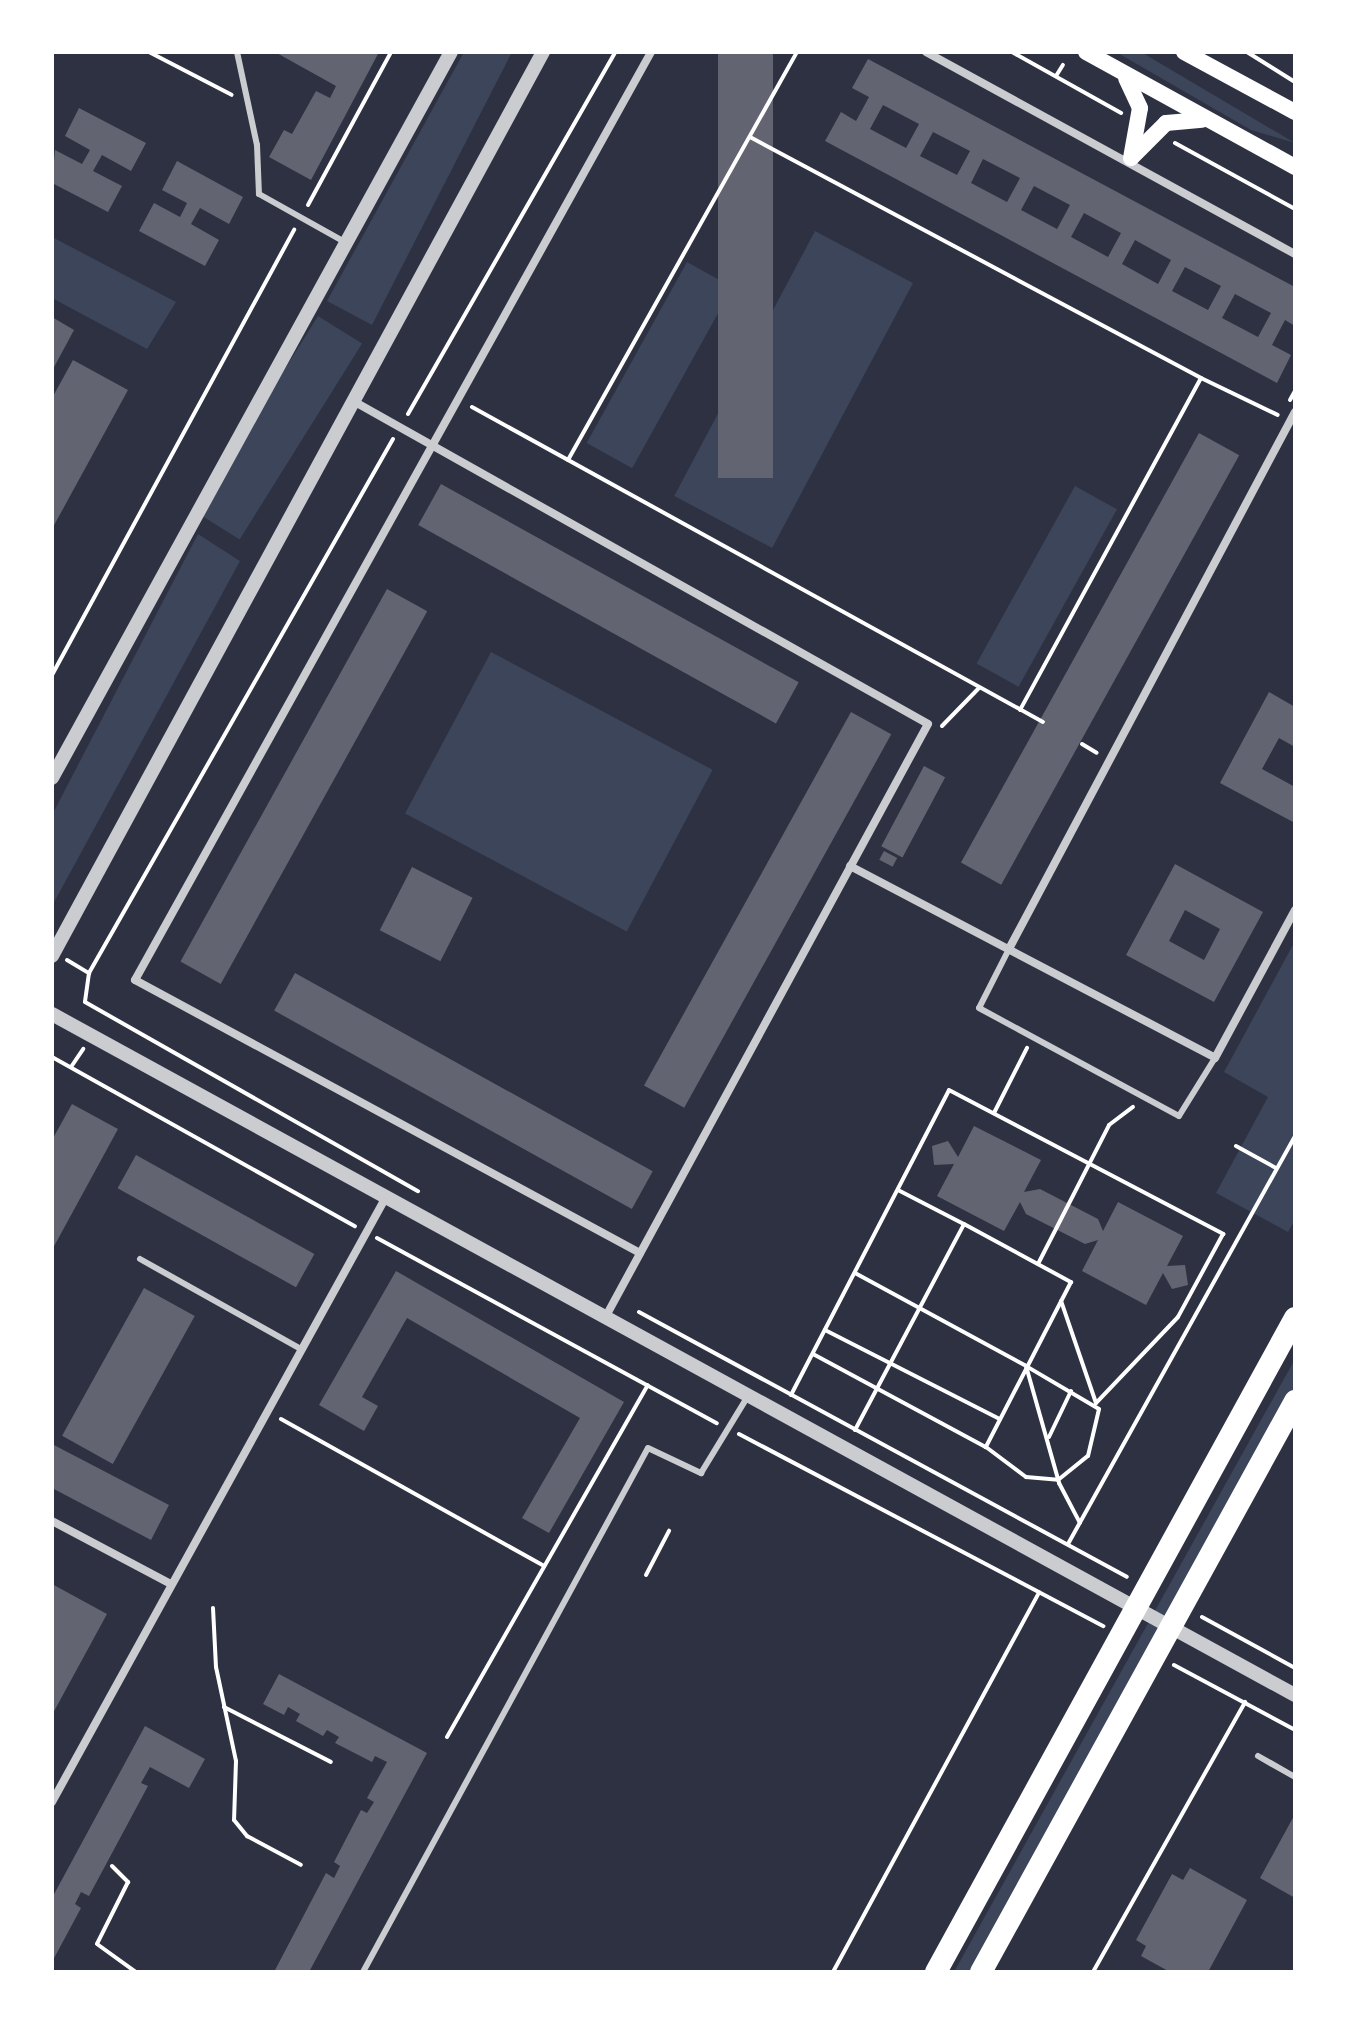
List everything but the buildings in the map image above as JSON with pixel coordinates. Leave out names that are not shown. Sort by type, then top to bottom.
[{"type":"highway","points":[[936,1972],[1295,1318]]},
{"type":"highway","points":[[981,1972],[1295,1401]]},
{"type":"main road","points":[[1086,52],[1295,167]]},
{"type":"main road","points":[[1196,55],[1295,112]]},
{"type":"main road","points":[[1120,71],[1138,94],[1139,123],[1129,160]]},
{"type":"main road","points":[[1129,160],[1154,131],[1178,120],[1208,120]]},
{"type":"street","points":[[52,778],[451,52]]},
{"type":"street","points":[[52,956],[543,52]]},
{"type":"street","points":[[640,1253],[135,980],[651,52]]},
{"type":"street","points":[[926,52],[1129,160],[1295,254]]},
{"type":"street","points":[[355,402],[928,724],[605,1318]]},
{"type":"street","points":[[1010,947],[1106,759],[1295,412]]},
{"type":"street","points":[[850,866],[1010,947],[1215,1058],[1295,910]]},
{"type":"street","points":[[52,1014],[1295,1695]]},
{"type":"street","points":[[52,1802],[386,1197]]},
{"type":"street","points":[[52,1521],[171,1584]]},
{"type":"lane","points":[[237,52],[250,104],[259,194],[348,243]]},
{"type":"lane","points":[[1010,947],[979,1008],[1179,1116],[1215,1058]]},
{"type":"lane","points":[[140,1259],[301,1349]]},
{"type":"lane","points":[[363,1972],[648,1448],[701,1473],[748,1396]]},
{"type":"lane","points":[[1258,1756],[1295,1777]]},
{"type":"path","points":[[149,52],[250,104]]},
{"type":"path","points":[[52,675],[391,52]]},
{"type":"path","points":[[433,1200],[85,1002],[89,973],[615,52]]},
{"type":"path","points":[[568,460],[797,52]]},
{"type":"path","points":[[1012,52],[1139,123]]},
{"type":"path","points":[[1247,52],[1295,82]]},
{"type":"path","points":[[1056,76],[1063,65]]},
{"type":"path","points":[[1154,131],[1295,209]]},
{"type":"path","points":[[750,137],[1201,378],[1281,416]]},
{"type":"path","points":[[1020,710],[1201,378]]},
{"type":"path","points":[[459,400],[1043,722]]},
{"type":"path","points":[[1082,744],[1106,759]]},
{"type":"path","points":[[994,1113],[1033,1037]]},
{"type":"path","points":[[52,1057],[367,1233],[1063,1605]]},
{"type":"path","points":[[791,1395],[949,1090],[1223,1234],[1178,1317],[1096,1403]]},
{"type":"path","points":[[1038,1264],[1112,1121],[1129,1114]]},
{"type":"path","points":[[1068,1544],[1295,1136]]},
{"type":"path","points":[[1236,1146],[1277,1168]]},
{"type":"path","points":[[897,1190],[1071,1282],[986,1447]]},
{"type":"path","points":[[852,1436],[964,1224]]},
{"type":"path","points":[[854,1273],[1096,1403]]},
{"type":"path","points":[[615,1299],[1088,1556]]},
{"type":"path","points":[[812,1353],[986,1447],[1026,1477],[1058,1480],[1088,1456],[1101,1418],[1061,1301]]},
{"type":"path","points":[[1178,1317],[1190,1324]]},
{"type":"path","points":[[825,1330],[1000,1419]]},
{"type":"path","points":[[1026,1366],[1058,1480],[1080,1523]]},
{"type":"path","points":[[447,1737],[648,1385]]},
{"type":"path","points":[[1047,1439],[1072,1390]]},
{"type":"path","points":[[267,1412],[544,1566]]},
{"type":"path","points":[[646,1575],[669,1531]]},
{"type":"path","points":[[833,1972],[1039,1592]]},
{"type":"path","points":[[213,1608],[224,1707],[236,1761],[234,1820],[247,1836],[301,1865]]},
{"type":"path","points":[[1249,1643],[1295,1668]]},
{"type":"path","points":[[1224,1692],[1295,1730]]},
{"type":"path","points":[[1093,1972],[1245,1702]]},
{"type":"path","points":[[224,1707],[331,1762]]},
{"type":"path","points":[[112,1866],[128,1882],[97,1944],[136,1972]]},
{"type":"shaded area","points":[[464,52],[512,52],[372,325],[327,301]]},
{"type":"shaded area","points":[[1116,52],[1141,52],[1295,143],[1251,130]]},
{"type":"shaded area","points":[[815,231],[913,283],[772,548],[674,496]]},
{"type":"shaded area","points":[[52,237],[176,302],[147,349],[52,298]]},
{"type":"shaded area","points":[[687,262],[732,287],[632,468],[587,443]]},
{"type":"shaded area","points":[[318,316],[362,344],[240,539],[196,512]]},
{"type":"shaded area","points":[[1075,486],[1117,509],[1019,687],[977,664]]},
{"type":"shaded area","points":[[198,534],[240,561],[52,906],[52,815]]},
{"type":"shaded area","points":[[491,652],[713,770],[627,931],[405,814]]},
{"type":"shaded area","points":[[1295,941],[1295,1220],[1288,1232],[1216,1193],[1268,1097],[1224,1072]]},
{"type":"shaded area","points":[[1295,1359],[1295,1394],[971,1972],[954,1972]]}]
